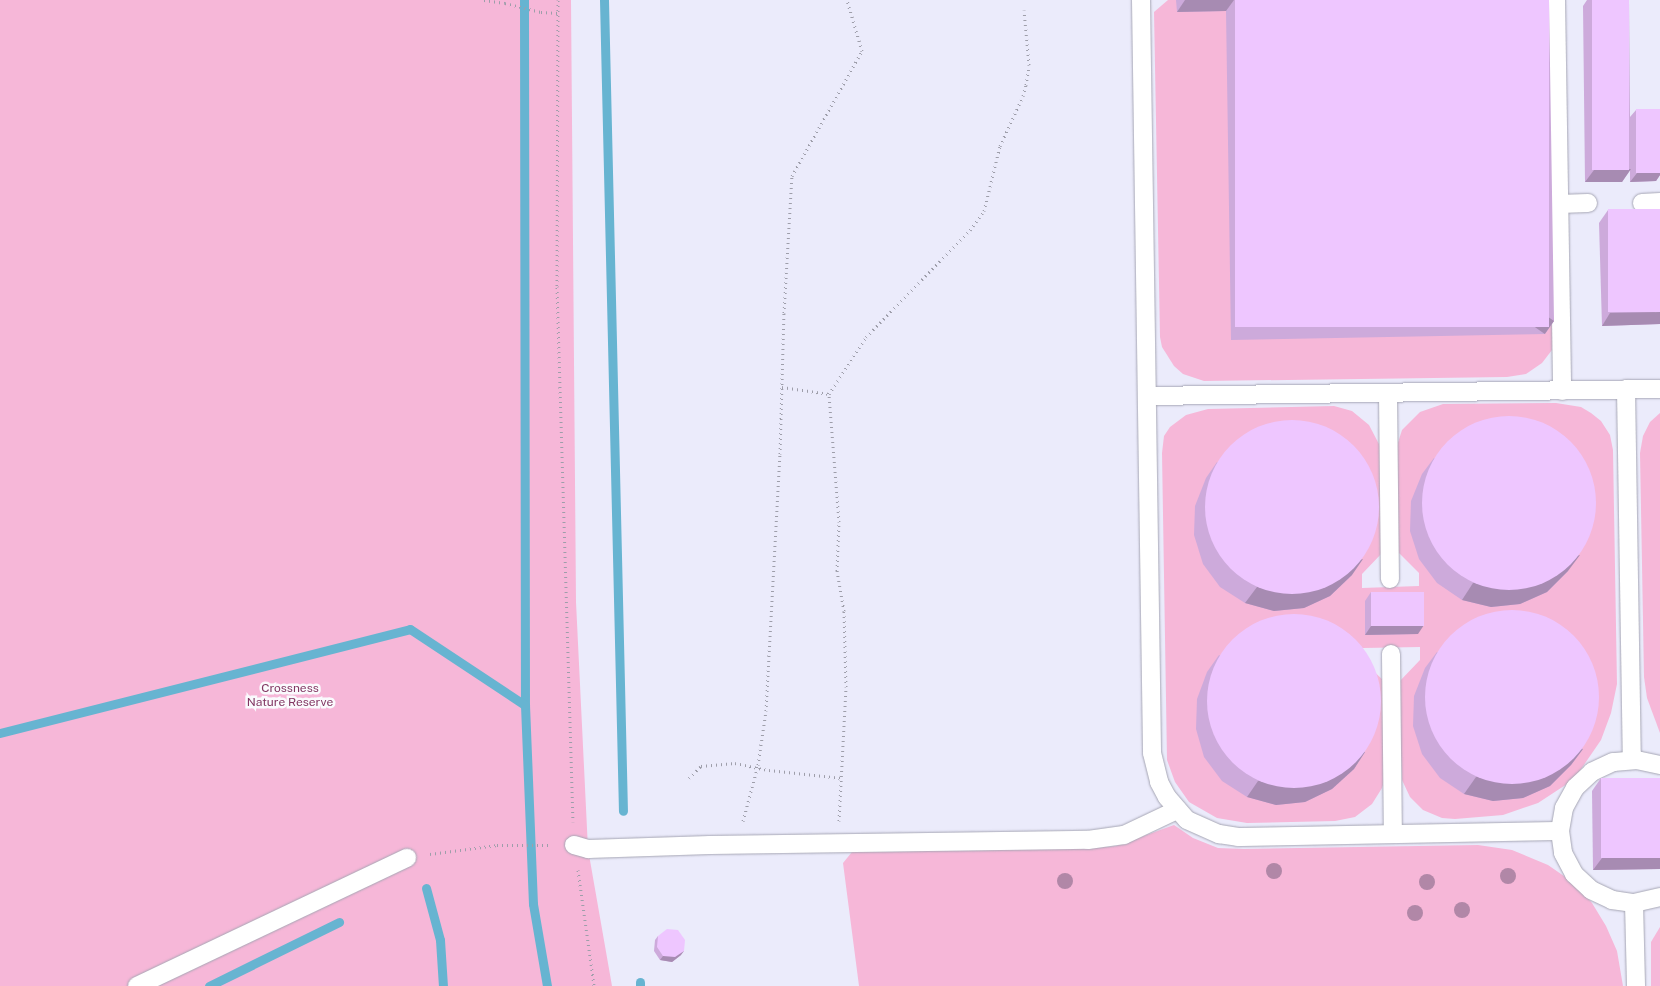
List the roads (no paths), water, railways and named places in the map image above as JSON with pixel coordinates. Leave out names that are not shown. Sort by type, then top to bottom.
[{"type":"lane","points":[[1141,0],[1152,753],[1159,782],[1177,810],[1188,820],[1202,828],[1219,834],[1238,837],[1393,832],[1560,831]]},
{"type":"lane","points":[[1556,0],[1562,390]]},
{"type":"lane","points":[[1642,202],[1660,202]]},
{"type":"lane","points":[[1559,204],[1588,203]]},
{"type":"lane","points":[[1626,389],[1632,760]]},
{"type":"lane","points":[[1147,396],[1660,389]]},
{"type":"lane","points":[[1388,393],[1390,579]]},
{"type":"lane","points":[[1391,654],[1393,832]]},
{"type":"lane","points":[[1660,765],[1632,760],[1613,762],[1592,772],[1575,788],[1564,808],[1560,831],[1564,853],[1574,874],[1591,890],[1612,900],[1634,903],[1660,897]]},
{"type":"lane","points":[[574,845],[588,849],[1108,838],[1140,829],[1177,810]]},
{"type":"lane","points":[[137,986],[407,858]]},
{"type":"lane","points":[[1634,903],[1636,986]]},
{"type":"waterway","points":[[524,0],[525,705],[533,904],[547,986]]},
{"type":"waterway","points":[[604,0],[623,811]]},
{"type":"waterway","points":[[0,733],[410,629],[525,705]]},
{"type":"waterway","points":[[426,888],[440,940],[443,986]]},
{"type":"waterway","points":[[209,986],[339,922]]},
{"type":"park label","name":"Crossness Nature Reserve","points":[[290,696]]}]
